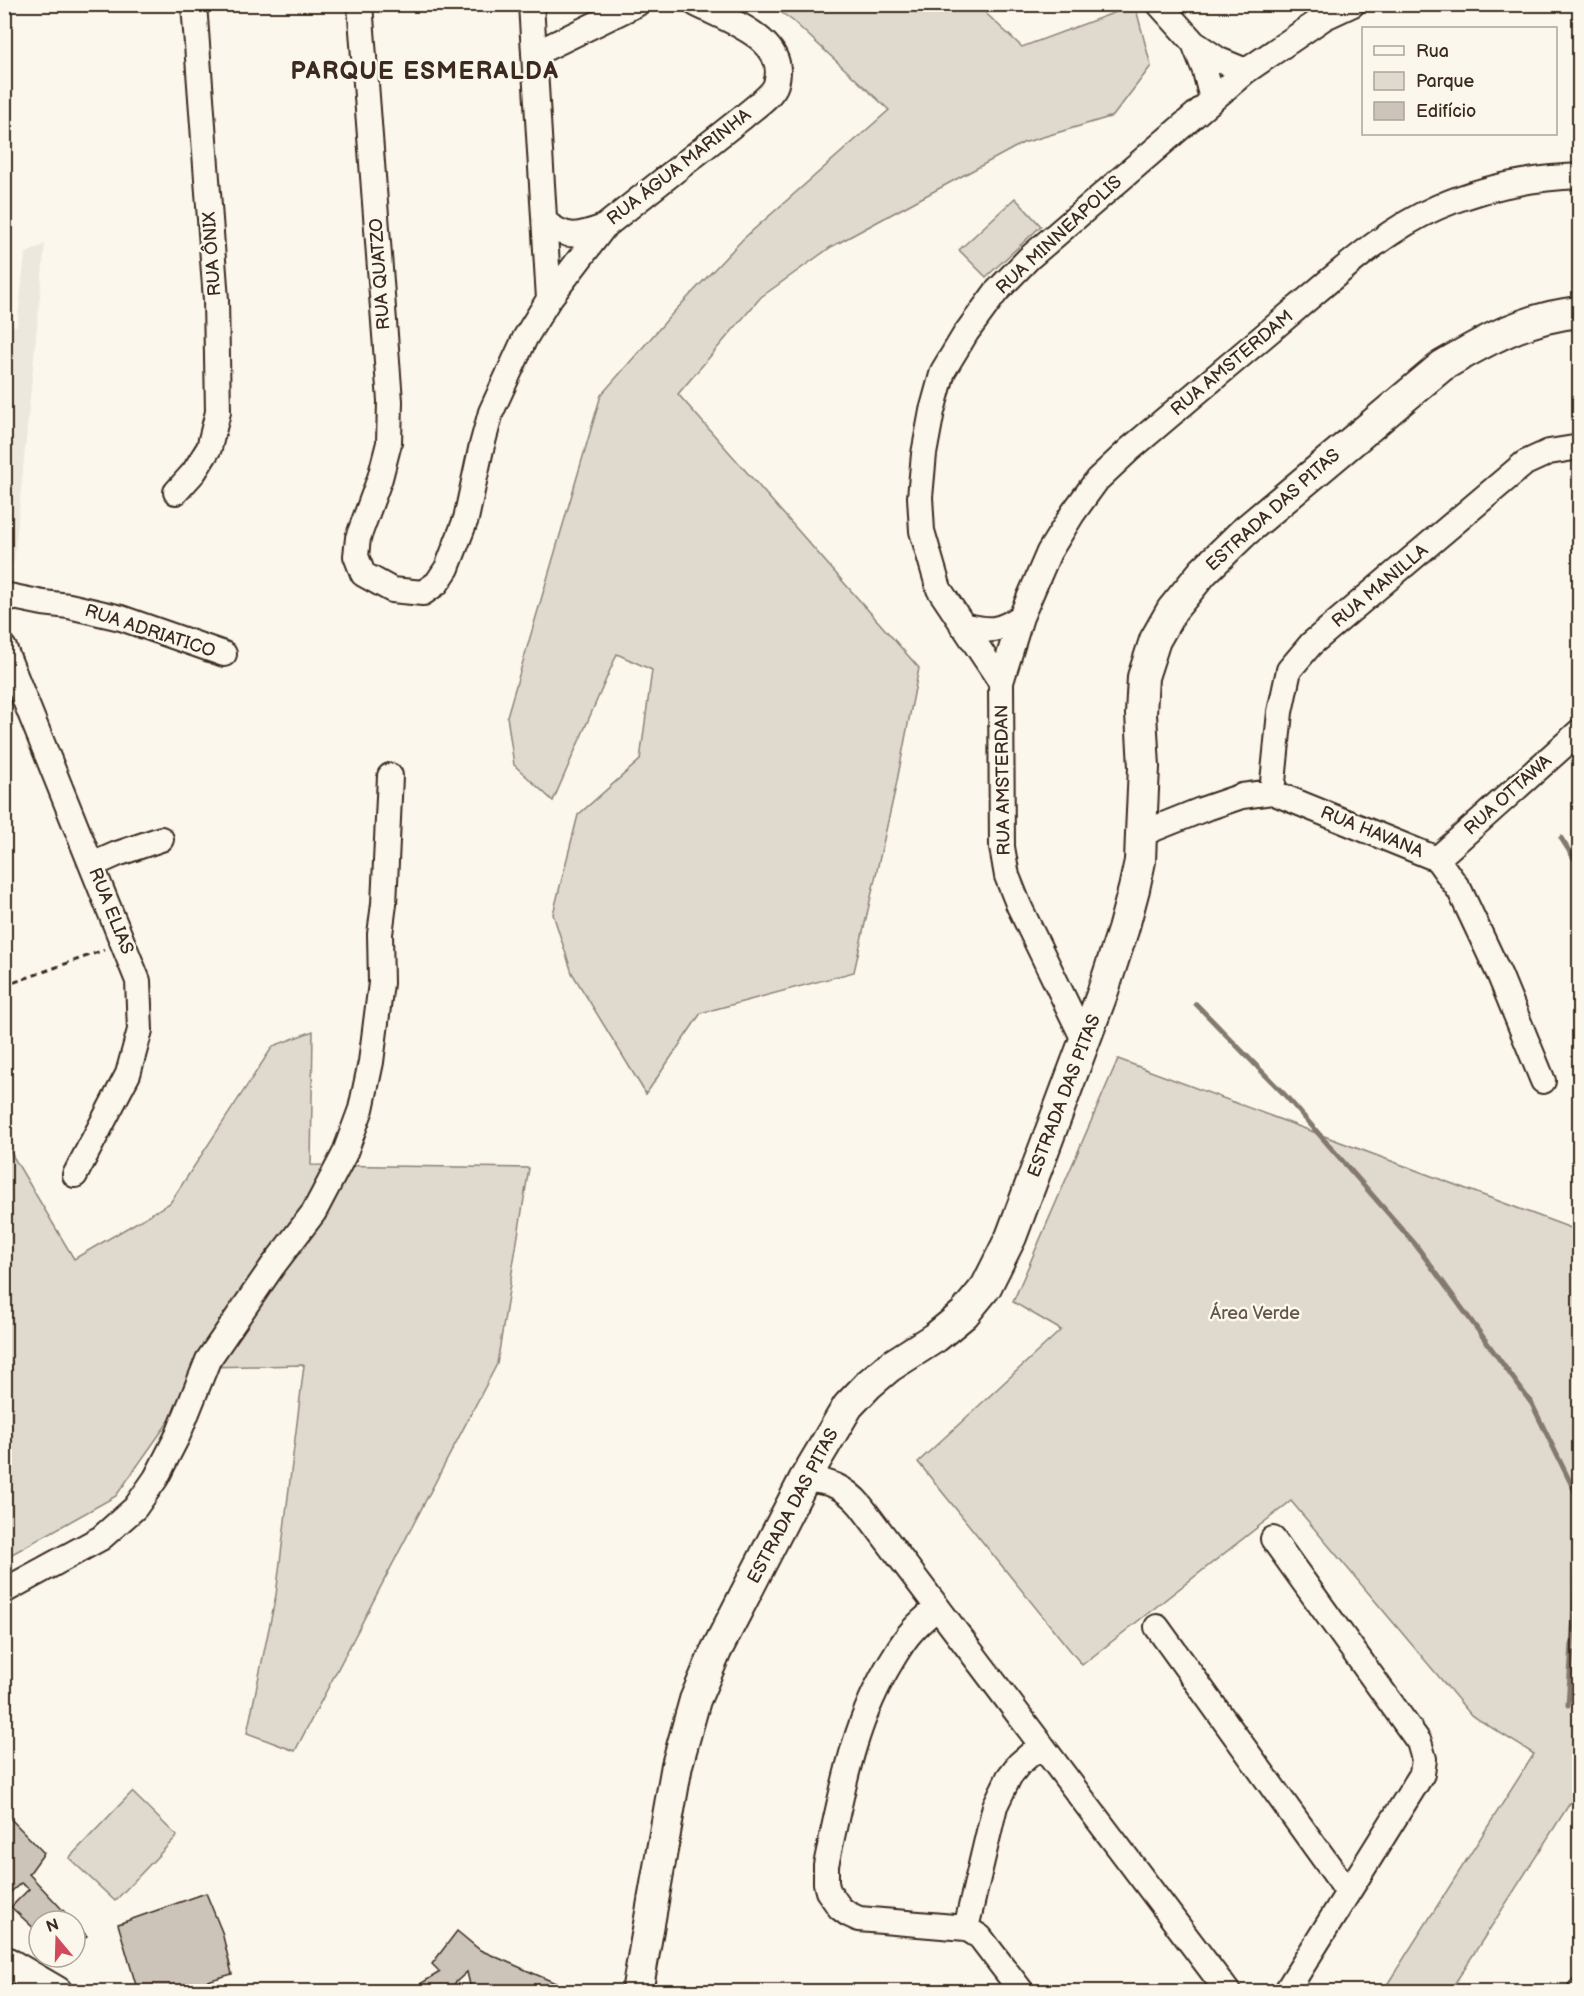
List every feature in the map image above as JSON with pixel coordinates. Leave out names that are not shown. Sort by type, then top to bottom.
[{"type":"main road","name":"ESTRADA DAS PITAS","points":[[637,1992],[677,1765],[695,1700],[716,1651],[804,1480],[848,1406],[869,1384],[964,1314],[986,1287],[1011,1237],[1101,997],[1123,930],[1140,861],[1144,767],[1143,677],[1155,640],[1166,620],[1197,580],[1243,532],[1442,366],[1515,327],[1548,316],[1580,312]]},
{"type":"main road","points":[[4,1961],[57,1992]]},
{"type":"street","name":"RUA ÔNIX","points":[[176,492],[194,472],[209,448],[218,412],[216,300],[194,4]]},
{"type":"street","name":"RUA QUATZO","points":[[358,538],[380,478],[389,443],[390,401],[360,4]]},
{"type":"street","points":[[531,4],[549,299]]},
{"type":"street","points":[[534,54],[637,4]]},
{"type":"street","name":"RUA ÁGUA MARINHA","points":[[358,538],[356,556],[363,574],[392,590],[423,593],[437,583],[447,568],[466,519],[491,412],[525,338],[549,299],[604,227],[743,117],[776,85],[777,62],[768,44],[741,26],[696,4]]},
{"type":"street","points":[[1158,4],[1194,43],[1219,60],[1246,71]]},
{"type":"street","name":"RUA MINNEAPOLIS","points":[[1001,682],[939,589],[922,531],[920,497],[924,454],[943,371],[966,333],[996,292],[1077,216],[1246,71],[1325,17],[1353,4]]},
{"type":"street","points":[[1194,43],[1205,71],[1212,99]]},
{"type":"street","name":"RUA AMSTERDAM","points":[[1001,682],[1020,617],[1049,552],[1072,513],[1097,480],[1130,449],[1350,263],[1394,231],[1437,207],[1477,194],[1518,183],[1580,176]]},
{"type":"street","points":[[545,222],[553,229],[573,236],[604,227]]},
{"type":"street","name":"RUA MANILLA","points":[[1272,792],[1280,712],[1289,670],[1311,644],[1525,463],[1549,452],[1580,447]]},
{"type":"street","name":"RUA ADRIATICO","points":[[4,595],[121,618],[224,654]]},
{"type":"street","points":[[962,625],[983,630],[1003,628],[1020,617]]},
{"type":"street","name":"RUA ELIAS","points":[[4,648],[125,943],[138,981],[140,1030],[128,1074],[75,1175]]},
{"type":"street","name":"RUA AMSTERDAN","points":[[1001,682],[1002,847],[1007,876],[1019,906],[1084,1040]]},
{"type":"street","name":"RUA OTTAWA","points":[[1437,859],[1580,731]]},
{"type":"street","points":[[4,1591],[101,1538],[135,1508],[156,1478],[178,1435],[208,1360],[272,1267],[314,1212],[344,1155],[361,1109],[371,1062],[381,982],[380,934],[384,904],[390,776]]},
{"type":"street","name":"RUA HAVANA","points":[[1142,834],[1242,796],[1272,792],[1437,859],[1460,891],[1469,909],[1500,976],[1543,1082]]},
{"type":"street","points":[[92,865],[161,838]]},
{"type":"street","points":[[804,1480],[830,1483],[855,1499],[1228,1992]]},
{"type":"street","points":[[1273,1539],[1419,1743],[1424,1759],[1422,1774],[1286,1992]]},
{"type":"street","points":[[936,1608],[912,1630],[898,1650],[863,1717],[854,1743],[826,1865],[826,1882],[832,1899],[840,1908],[859,1919],[966,1928],[980,1936],[1022,1992]]},
{"type":"street","points":[[1157,1627],[1348,1892]]},
{"type":"street","points":[[966,1928],[995,1806],[1009,1777],[1019,1764],[1041,1745]]},
{"type":"path","points":[[4,986],[125,943]]},
{"type":"shaded area","points":[[45,244],[14,562],[5,563],[5,325],[17,326],[25,254]]},
{"type":"green space","points":[[771,5],[977,5],[1022,47],[1135,5],[1151,66],[1113,116],[1023,143],[831,247],[761,297],[678,394],[919,668],[896,786],[854,972],[701,1013],[646,1094],[572,973],[553,914],[578,815],[640,760],[652,670],[617,654],[553,801],[514,765],[507,716],[601,395],[672,314],[743,239],[889,110],[793,21]]},
{"type":"green space","points":[[1015,198],[1041,226],[986,277],[959,250]]},
{"type":"green space","points":[[313,1031],[311,1165],[529,1168],[497,1364],[295,1751],[247,1733],[276,1595],[304,1365],[207,1367],[116,1496],[5,1558],[4,1141],[74,1259],[170,1203],[273,1046]]},
{"type":"green space","name":"Área Verde","points":[[1118,1059],[1579,1231],[1579,1789],[1450,1991],[1383,1991],[1534,1754],[1471,1715],[1291,1501],[1082,1665],[918,1462],[1061,1330],[1013,1302]]},
{"type":"green space","points":[[132,1792],[177,1836],[115,1901],[69,1858]]},
{"type":"building","points":[[4,1812],[44,1853],[29,1874],[62,1909],[27,1909],[27,1922],[11,1907],[29,1889],[21,1883],[4,1898]]},
{"type":"building","points":[[206,1893],[222,1932],[232,1974],[169,1992],[138,1992],[118,1924]]},
{"type":"building","points":[[457,1931],[480,1950],[576,1992],[488,1992],[470,1985],[467,1972],[455,1983],[451,1992],[416,1992],[420,1984],[440,1972],[432,1964]]},
{"type":"waterway","points":[[1561,838],[1580,868]]},
{"type":"waterway","points":[[1196,1004],[1284,1094],[1415,1244],[1532,1404],[1578,1498],[1577,1568],[1568,1705]]},
{"type":"waterway","points":[[1570,1699],[1580,1675]]},
{"type":"district","name":"PARQUE ESMERALDA","points":[[425,71]]}]
